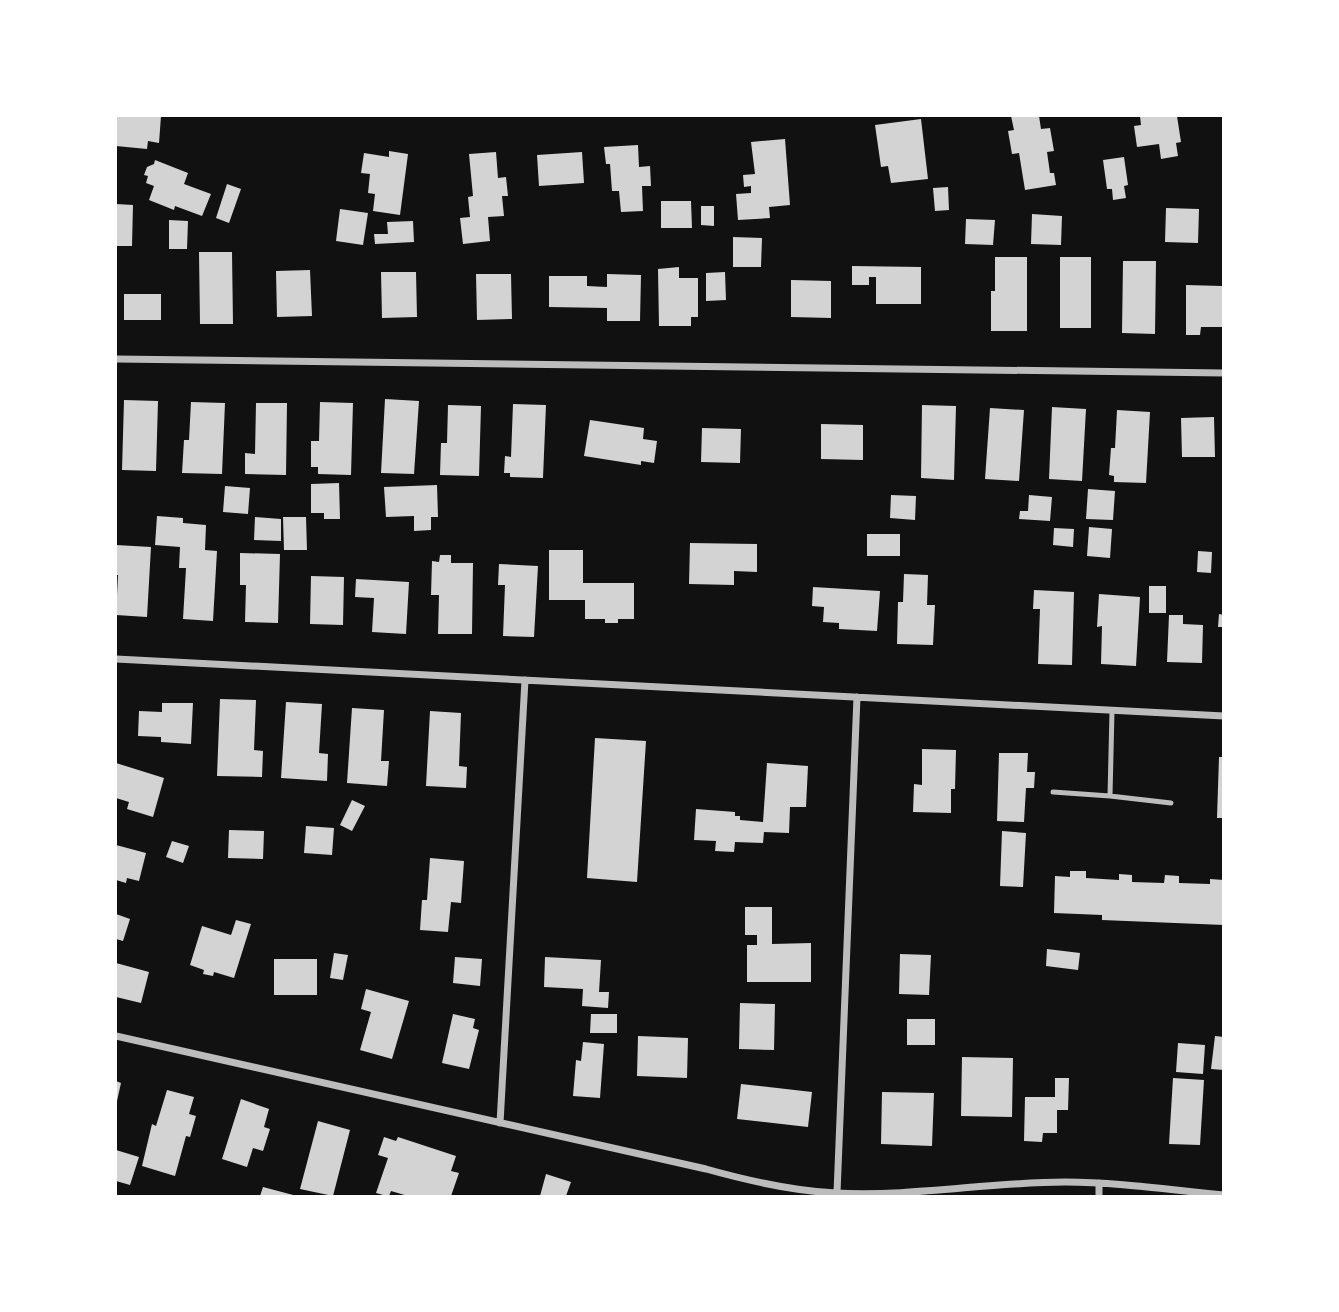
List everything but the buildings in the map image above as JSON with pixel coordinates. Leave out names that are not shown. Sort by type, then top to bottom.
[{"type":"street","points":[[116,359],[1223,373]]},
{"type":"street","points":[[116,659],[1223,716]]},
{"type":"street","points":[[500,1123],[525,680]]},
{"type":"street","points":[[837,1193],[858,697]]},
{"type":"street","points":[[116,1036],[770,1185],[837,1193],[1062,1182],[1223,1195]]},
{"type":"street","points":[[1099,1183],[1100,1196]]},
{"type":"lane","points":[[1110,796],[1112,711]]},
{"type":"lane","points":[[1053,792],[1171,803]]}]
